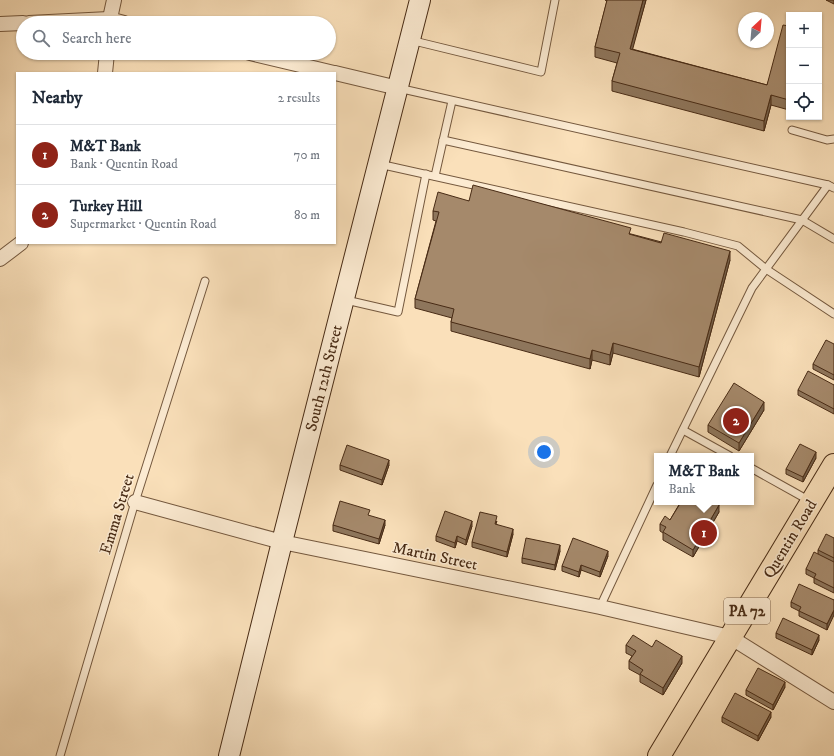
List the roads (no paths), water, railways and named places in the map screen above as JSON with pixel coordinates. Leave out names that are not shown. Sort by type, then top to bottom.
[{"type":"highway","name":"Quentin Road","points":[[659,756],[834,465]]},
{"type":"main road","name":"South 12th Street","points":[[229,756],[420,0]]},
{"type":"street","points":[[110,16],[114,0]]},
{"type":"street","points":[[0,24],[16,23]]},
{"type":"street","points":[[105,72],[106,60]]},
{"type":"street","points":[[280,60],[331,72]]},
{"type":"street","points":[[336,73],[398,88]]},
{"type":"street","points":[[0,260],[21,244]]},
{"type":"street","name":"Martin Street","points":[[135,502],[282,542],[600,608],[730,637],[834,702]]},
{"type":"lane","points":[[410,40],[541,72],[555,0]]},
{"type":"lane","points":[[398,88],[831,187],[802,220],[752,288],[672,453]]},
{"type":"lane","points":[[435,176],[452,101]]},
{"type":"lane","points":[[792,130],[827,140],[834,139]]},
{"type":"lane","points":[[443,140],[802,220],[834,239]]},
{"type":"lane","points":[[379,164],[684,232],[738,246],[766,269],[834,314]]},
{"type":"lane","points":[[344,300],[398,312],[426,174]]},
{"type":"lane","name":"Emma Street","points":[[60,756],[135,502],[205,281]]},
{"type":"lane","points":[[683,430],[725,453]]},
{"type":"lane","points":[[754,470],[812,502]]},
{"type":"lane","points":[[600,608],[654,491]]},
{"type":"place","name":"Turkey Hill","points":[[736,421]]},
{"type":"place","name":"M&T Bank","points":[[704,533]]}]
